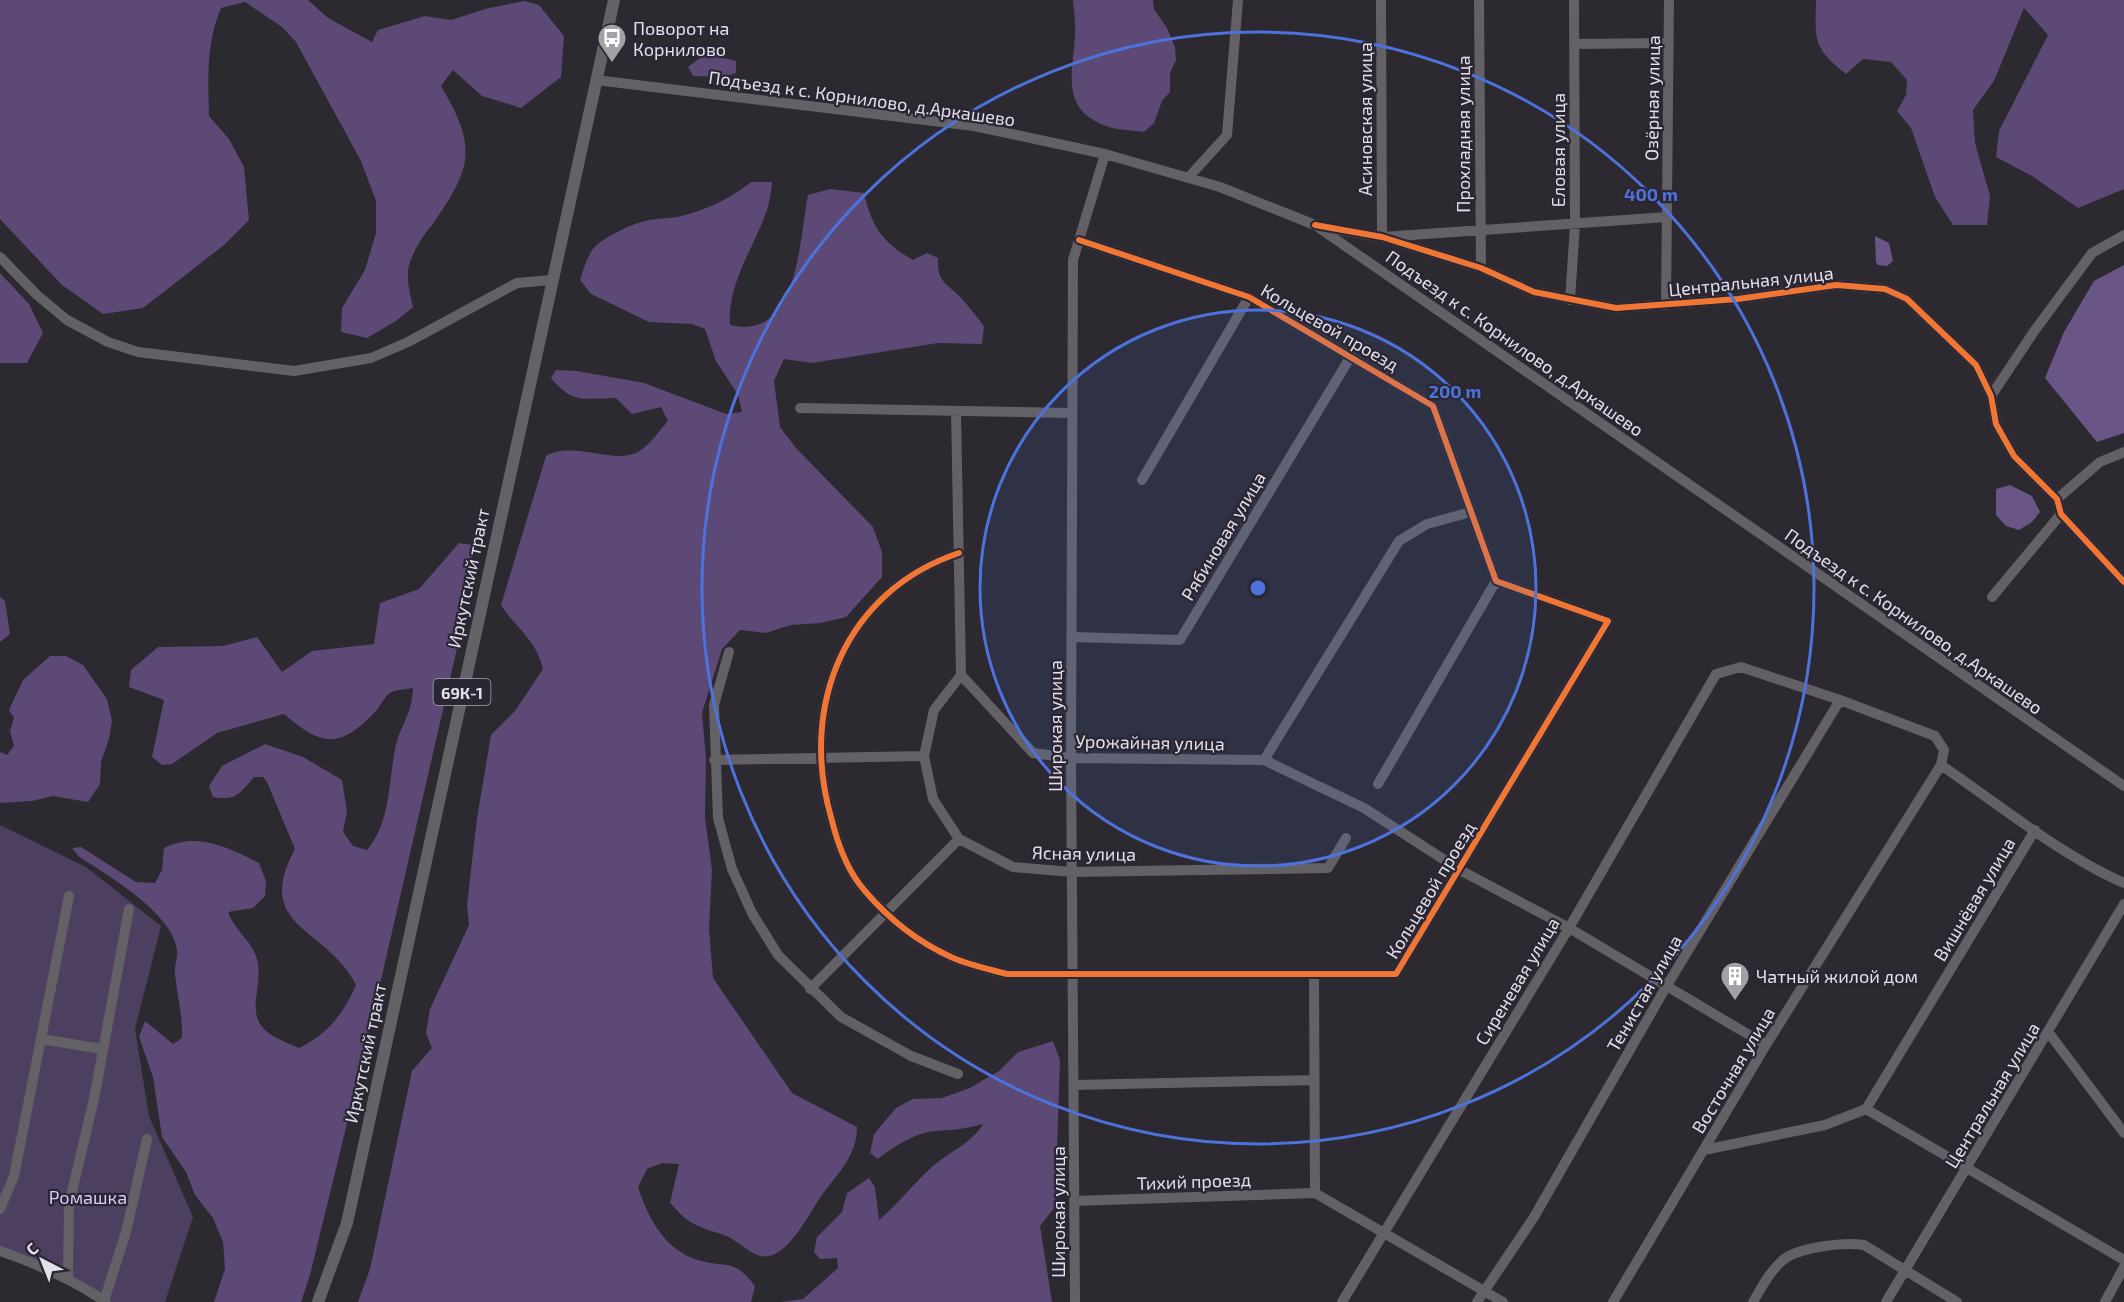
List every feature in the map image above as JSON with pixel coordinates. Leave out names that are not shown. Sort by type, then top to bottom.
[{"type":"main road","name":"Иркутский тракт","points":[[318,1302],[346,1223],[614,0]]},
{"type":"street","points":[[1188,178],[1227,135],[1238,0]]},
{"type":"street","name":"Асиновская улица","points":[[1381,0],[1382,237]]},
{"type":"street","name":"Прохладная улица","points":[[1479,0],[1481,268]]},
{"type":"street","name":"Еловая улица","points":[[1570,300],[1575,225],[1574,0]]},
{"type":"street","name":"Озёрная улица","points":[[1666,305],[1669,0]]},
{"type":"street","points":[[1574,44],[1669,43]]},
{"type":"street","name":"Подъезд к с. Корнилово, д.Аркашево","points":[[596,80],[974,126],[1105,154],[1220,187],[1315,225],[2124,786]]},
{"type":"street","name":"Широкая улица","points":[[1075,1302],[1071,758],[1073,260],[1105,154]]},
{"type":"street","points":[[1382,237],[1667,217]]},
{"type":"street","name":"Центральная улица","points":[[1315,225],[1382,237],[1481,268],[1534,292],[1617,308],[1738,299],[1836,285],[1885,289],[1907,298],[1976,365],[1992,396],[1996,424],[2014,456],[2057,499]]},
{"type":"street","points":[[1992,396],[2035,330],[2092,253],[2124,235]]},
{"type":"street","name":"Кольцевой проезд","points":[[959,553],[935,561],[898,584],[861,619],[837,663],[822,719],[824,792],[838,842],[863,890],[904,930],[951,957],[1007,974],[1072,976],[1396,974],[1608,621],[1496,581],[1433,406],[1249,297],[1079,240]]},
{"type":"street","points":[[0,257],[37,295],[67,320],[108,342],[138,352],[283,371],[328,367],[371,358],[408,342],[517,284],[551,280]]},
{"type":"street","points":[[1142,480],[1249,297]]},
{"type":"street","name":"Рябиновая улица","points":[[1071,637],[1180,640],[1351,356]]},
{"type":"street","points":[[800,408],[1072,413]]},
{"type":"street","points":[[956,411],[962,675]]},
{"type":"street","points":[[2124,452],[2100,462],[2057,499],[2061,514],[2124,582]]},
{"type":"street","points":[[1471,512],[1427,524],[1399,541],[1264,760],[1364,808],[1460,870],[1569,928],[1766,1045]]},
{"type":"street","points":[[1992,597],[2061,514]]},
{"type":"street","points":[[1378,784],[1496,581]]},
{"type":"street","points":[[729,652],[714,705],[714,760],[718,818],[732,869],[752,913],[778,955],[841,1017],[875,1038],[958,1074]]},
{"type":"street","name":"Сиреневая улица","points":[[1342,1302],[1569,928],[1716,674],[1741,667],[1840,700]]},
{"type":"street","name":"Урожайная улица","points":[[962,675],[1033,753],[1071,758],[1264,760]]},
{"type":"street","name":"Ясная улица","points":[[962,675],[934,710],[924,756],[933,799],[959,839],[1013,867],[1072,872],[1328,868],[1346,838]]},
{"type":"street","points":[[1840,700],[1935,736],[1944,750],[1941,765],[2106,876],[2124,883]]},
{"type":"street","name":"Тенистая улица","points":[[1477,1302],[1534,1217],[1666,987],[1840,700]]},
{"type":"street","points":[[714,760],[924,756]]},
{"type":"street","name":"Восточная улица","points":[[1612,1302],[1766,1045],[1941,765]]},
{"type":"street","name":"Вишнёвая улица","points":[[1866,1109],[2035,830]]},
{"type":"street","points":[[810,989],[959,839]]},
{"type":"street","points":[[0,1209],[14,1176],[69,896]]},
{"type":"street","name":"Центральная улица","points":[[1886,1302],[2049,1033],[2124,904]]},
{"type":"street","points":[[68,1278],[69,1203],[94,1099],[129,909]]},
{"type":"street","points":[[1314,975],[1315,1193],[1503,1302]]},
{"type":"street","points":[[2049,1033],[2124,1133]]},
{"type":"street","points":[[41,1039],[102,1049]]},
{"type":"street","points":[[1073,1085],[1314,1080]]},
{"type":"street","points":[[1704,1150],[1825,1125],[1866,1109],[2124,1260]]},
{"type":"street","points":[[0,1251],[36,1263],[68,1278],[105,1302],[126,1232],[147,1139]]},
{"type":"street","name":"Тихий проезд","points":[[1074,1201],[1315,1193]]},
{"type":"street","points":[[1753,1302],[1771,1272],[1785,1258],[1815,1248],[1850,1243],[1864,1245],[1956,1302]]},
{"type":"street","points":[[2104,1302],[2124,1267]]},
{"type":"green space","name":"Ромашка","points":[[0,825],[86,867],[161,926],[135,1029],[149,1116],[193,1217],[165,1302],[98,1302],[87,1293],[0,1254]]},
{"type":"shaded area","points":[[0,0],[308,0],[328,18],[372,42],[378,30],[425,16],[451,20],[489,8],[525,1],[539,5],[564,36],[561,77],[521,108],[482,96],[453,70],[441,86],[453,107],[465,142],[462,172],[455,188],[412,258],[408,275],[413,307],[396,321],[367,338],[341,332],[342,308],[365,270],[376,233],[376,201],[361,161],[296,42],[282,27],[245,2],[221,8],[210,48],[209,116],[229,139],[244,167],[249,220],[224,245],[143,308],[103,314],[62,285],[0,219]]},
{"type":"shaded area","points":[[1073,0],[1153,0],[1154,9],[1167,28],[1175,47],[1176,60],[1170,73],[1170,92],[1162,101],[1154,123],[1144,132],[1104,125],[1087,115],[1079,107],[1072,86],[1075,32]]},
{"type":"shaded area","points":[[1816,0],[2124,0],[2124,189],[2078,208],[2032,176],[1996,157],[1999,131],[2048,35],[2024,8],[1994,81],[1973,110],[1975,143],[1990,196],[1987,225],[1953,225],[1935,197],[1911,128],[1897,111],[1906,95],[1907,80],[1891,62],[1863,59],[1846,74],[1835,65],[1818,43]]},
{"type":"shaded area","points":[[705,54],[736,61],[736,73],[723,77],[693,76],[688,67]]},
{"type":"shaded area","points":[[751,182],[772,182],[762,224],[737,280],[730,310],[730,325],[753,326],[770,318],[783,303],[792,283],[798,260],[808,195],[830,189],[864,193],[871,215],[880,232],[893,247],[902,253],[913,260],[927,253],[938,258],[939,274],[942,279],[984,326],[982,344],[938,343],[812,363],[784,359],[774,381],[780,427],[796,448],[873,527],[882,552],[882,577],[846,617],[820,623],[791,625],[766,633],[740,630],[722,649],[702,713],[706,758],[705,817],[712,870],[709,928],[713,978],[792,1093],[857,1127],[850,1157],[795,1236],[779,1252],[770,1256],[756,1255],[729,1237],[702,1228],[678,1212],[670,1203],[679,1164],[662,1163],[647,1169],[638,1187],[652,1221],[659,1231],[676,1249],[686,1255],[708,1263],[735,1267],[741,1271],[755,1286],[751,1302],[358,1302],[370,1269],[412,1071],[432,1048],[426,1033],[430,1009],[469,925],[467,905],[477,818],[491,735],[515,711],[543,669],[531,642],[501,605],[546,456],[568,450],[617,456],[628,455],[646,446],[668,421],[661,407],[632,414],[616,398],[587,399],[573,396],[566,393],[551,378],[556,370],[577,371],[644,383],[726,414],[742,412],[738,395],[716,361],[705,329],[692,324],[649,322],[591,294],[580,280],[585,265],[595,246],[621,230],[649,220],[677,217],[716,204]]},
{"type":"shaded area","points":[[1875,236],[1889,243],[1893,261],[1887,266],[1878,265],[1876,262]]},
{"type":"shaded area","points":[[2124,265],[2124,433],[2097,442],[2045,378],[2064,332],[2094,281]]},
{"type":"shaded area","points":[[0,273],[29,304],[43,333],[27,363],[0,363]]},
{"type":"shaded area","points":[[2010,485],[2032,496],[2040,512],[2032,522],[2019,530],[2006,526],[1996,515],[1996,489]]},
{"type":"shaded area","points":[[459,543],[473,545],[470,578],[459,602],[459,640],[364,1054],[310,1275],[301,1302],[214,1302],[225,1269],[223,1242],[213,1218],[195,1195],[186,1172],[162,1137],[153,1077],[139,1037],[145,1021],[173,1044],[182,1038],[175,974],[177,950],[173,936],[152,909],[121,884],[78,856],[72,848],[81,847],[136,882],[155,883],[162,870],[164,848],[188,841],[200,841],[225,847],[259,863],[266,881],[265,896],[253,908],[228,912],[257,959],[259,971],[256,1015],[259,1023],[279,1039],[299,1048],[326,1030],[346,1005],[356,985],[343,966],[299,925],[288,911],[282,895],[284,875],[295,849],[267,782],[263,777],[254,777],[241,792],[227,798],[213,797],[209,786],[222,766],[265,744],[303,757],[342,780],[347,811],[343,832],[353,846],[367,850],[381,826],[385,813],[396,744],[409,711],[413,688],[390,693],[362,724],[340,738],[330,739],[309,733],[284,714],[217,733],[172,764],[162,765],[152,757],[164,700],[129,687],[131,670],[158,647],[223,646],[257,637],[282,672],[312,651],[374,644],[380,603],[419,589]]},
{"type":"shaded area","points":[[0,597],[5,601],[10,634],[0,642]]},
{"type":"shaded area","points":[[50,656],[66,656],[83,665],[107,699],[112,721],[101,762],[100,784],[88,802],[53,796],[32,801],[0,803],[0,752],[7,755],[14,746],[10,731],[14,718],[9,710],[23,680]]},
{"type":"shaded area","points":[[1053,1041],[1060,1060],[1055,1207],[1040,1226],[1052,1302],[781,1302],[803,1299],[838,1268],[837,1258],[820,1259],[814,1252],[817,1237],[842,1212],[847,1193],[869,1178],[875,1187],[879,1220],[933,1166],[967,1142],[983,1124],[922,1134],[898,1145],[878,1159],[870,1153],[874,1134],[896,1108],[913,1099],[942,1098],[970,1088],[999,1071],[1018,1052]]},
{"type":"cycle path","points":[[1315,225],[1382,237],[1481,268],[1534,292],[1616,308],[1738,299],[1836,285],[1885,289],[1907,299],[1976,365],[1991,396],[1996,424],[2014,456],[2057,499],[2061,514],[2124,582]]},
{"type":"cycle path","points":[[959,553],[919,571],[886,595],[860,624],[840,658],[827,695],[821,734],[823,775],[833,827],[844,856],[853,875],[874,901],[904,928],[939,951],[964,962],[1007,974],[1396,974],[1608,621],[1496,581],[1433,406],[1249,297],[1079,240]]},
{"type":"place","name":"Поворот на Корнилово","points":[[612,64]]},
{"type":"place","name":"Чатный жилой дом","points":[[1735,1002]]}]
